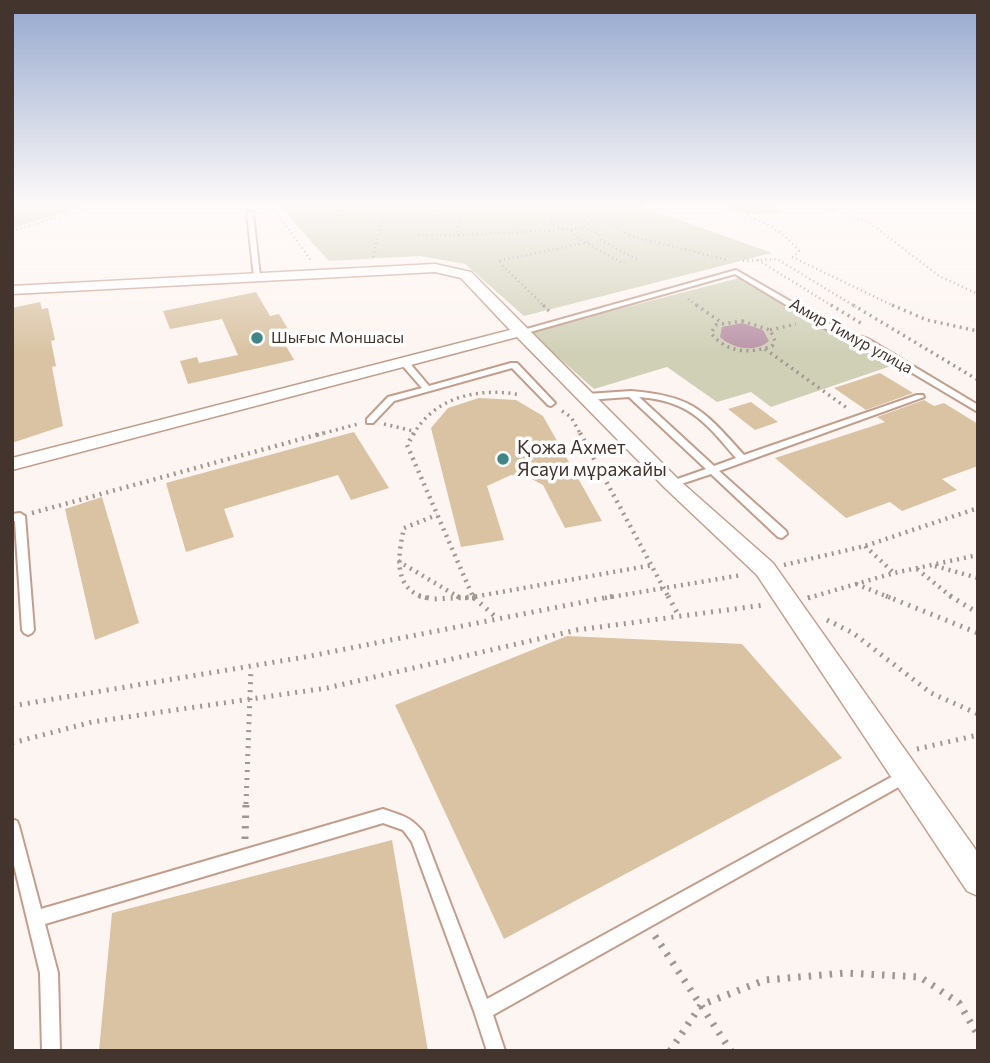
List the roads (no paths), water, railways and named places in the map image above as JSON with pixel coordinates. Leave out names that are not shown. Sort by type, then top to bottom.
[{"type":"street","points":[[12,290],[435,268],[466,275],[672,484],[765,569],[978,880]]},
{"type":"street","points":[[12,464],[520,332]]},
{"type":"lane","points":[[254,254],[257,277]]},
{"type":"lane","name":"Амир Тимур улица","points":[[520,332],[736,272],[839,333],[865,341],[978,409]]},
{"type":"lane","points":[[404,362],[427,390]]},
{"type":"lane","points":[[370,421],[391,399],[514,365],[551,403]]},
{"type":"lane","points":[[631,394],[782,534]]},
{"type":"lane","points":[[587,397],[662,395],[686,402],[703,415],[742,459]]},
{"type":"lane","points":[[672,484],[920,397]]},
{"type":"lane","points":[[16,517],[28,630]]},
{"type":"lane","points":[[484,1011],[906,775]]},
{"type":"lane","points":[[36,919],[244,855],[383,816],[408,825],[418,837],[484,1011],[496,1051]]},
{"type":"lane","points":[[12,826],[49,973],[51,1051]]},
{"type":"place","name":"Шығыс Моншасы","points":[[257,338]]},
{"type":"place","name":"Қожа Ахмет Ясауи мұражайы","points":[[503,459]]}]
